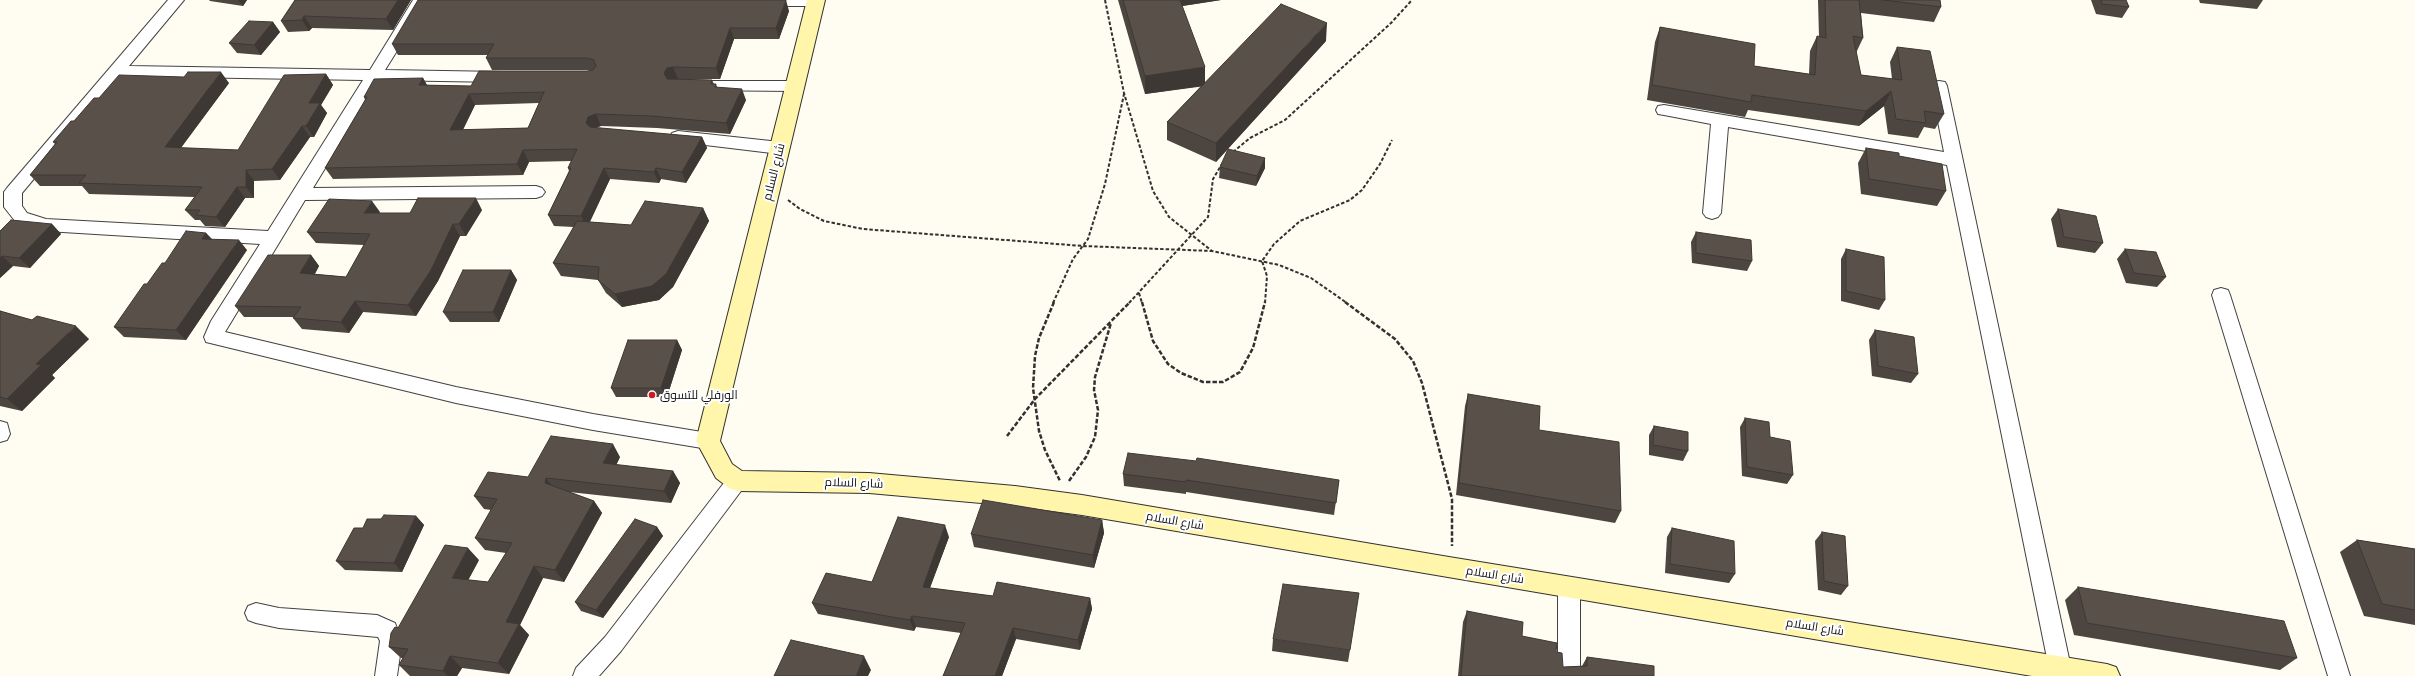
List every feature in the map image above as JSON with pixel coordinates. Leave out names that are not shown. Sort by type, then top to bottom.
[{"type":"main road","name":"شارع السلام","points":[[708,441],[816,0]]},
{"type":"main road","points":[[708,441],[724,471],[737,481]]},
{"type":"main road","name":"شارع السلام","points":[[737,481],[869,482],[1015,496],[1082,505],[1449,568],[2107,676]]},
{"type":"street","points":[[176,0],[14,192],[13,207],[21,217],[46,225],[274,238]]},
{"type":"street","points":[[421,0],[302,194],[214,333],[216,338],[456,395],[593,422],[708,441]]},
{"type":"street","points":[[748,1],[816,0]]},
{"type":"street","points":[[116,71],[520,77]]},
{"type":"street","points":[[678,85],[795,86]]},
{"type":"street","points":[[1939,86],[2060,668]]},
{"type":"street","points":[[1664,110],[1954,160]]},
{"type":"street","points":[[1712,213],[1720,120]]},
{"type":"street","points":[[665,136],[780,148]]},
{"type":"street","points":[[302,194],[536,192]]},
{"type":"street","points":[[2221,295],[2339,676]]},
{"type":"street","points":[[0,429],[0,434]]},
{"type":"street","points":[[584,676],[613,644],[737,481]]},
{"type":"street","points":[[1569,676],[1570,587]]},
{"type":"street","points":[[256,613],[279,618],[377,625],[382,627],[388,630],[391,641],[386,676]]},
{"type":"path","points":[[1105,0],[1124,93],[1153,191],[1169,217],[1212,251]]},
{"type":"path","points":[[1232,152],[1250,138],[1285,120],[1391,23],[1412,0]]},
{"type":"path","points":[[1082,505],[1065,487],[1051,466],[1039,431],[1035,399],[1035,356],[1039,338],[1073,259],[1088,239],[1105,184],[1124,93]]},
{"type":"path","points":[[1262,261],[1274,244],[1300,221],[1328,207],[1350,200],[1362,190],[1380,164],[1392,140]]},
{"type":"path","points":[[1007,436],[1035,399],[1111,322],[1208,217],[1213,179],[1221,162],[1227,157]]},
{"type":"path","points":[[771,183],[790,201],[811,215],[849,227],[1083,246],[1212,251],[1232,257],[1262,261],[1295,271],[1317,282],[1389,334],[1413,361],[1422,383],[1452,499],[1453,535],[1449,568]]},
{"type":"path","points":[[1138,293],[1153,341],[1168,364],[1181,373],[1203,382],[1223,382],[1240,372],[1253,348],[1267,296],[1267,276],[1262,261]]},
{"type":"path","points":[[1065,487],[1086,457],[1095,437],[1098,410],[1094,390],[1095,377],[1111,322]]},
{"type":"building","points":[[295,0],[398,0],[386,19],[304,16],[302,20],[281,21]]},
{"type":"building","points":[[418,0],[786,0],[776,28],[730,28],[716,68],[673,67],[667,68],[664,73],[667,79],[712,80],[711,84],[716,84],[715,87],[742,89],[726,123],[652,116],[596,114],[588,117],[586,123],[590,127],[702,137],[682,172],[656,168],[654,172],[604,168],[581,216],[548,215],[571,168],[568,168],[577,149],[523,150],[517,164],[325,168],[367,97],[364,97],[374,79],[423,78],[419,85],[471,86],[479,71],[587,71],[593,70],[596,66],[594,60],[587,58],[486,58],[494,44],[392,44]],"holes":[[[544,92],[528,128],[450,130],[469,94]]]},
{"type":"building","points":[[1123,0],[1180,0],[1205,67],[1145,76]]},
{"type":"building","points":[[1825,0],[1859,0],[1863,38],[1853,36],[1861,75],[1902,80],[1897,47],[1930,51],[1944,114],[1924,111],[1926,123],[1896,119],[1891,91],[1866,111],[1752,95],[1751,102],[1652,85],[1660,27],[1755,44],[1754,66],[1815,75],[1817,36],[1826,38]]},
{"type":"building","points":[[1883,0],[1940,0],[1941,7]]},
{"type":"building","points":[[2101,0],[2126,0],[2129,7],[2102,4]]},
{"type":"building","points":[[1281,4],[1327,23],[1216,143],[1167,122]]},
{"type":"building","points":[[249,21],[273,22],[254,45],[229,43]]},
{"type":"building","points":[[188,72],[221,72],[165,147],[238,150],[284,75],[326,74],[309,103],[320,103],[306,126],[302,126],[272,169],[246,170],[246,187],[237,187],[216,217],[196,215],[200,210],[185,210],[202,187],[79,183],[86,175],[30,175],[57,142],[53,142],[71,121],[74,121],[94,98],[99,98],[119,75],[184,77]]},
{"type":"building","points":[[1866,148],[1899,153],[1899,156],[1942,164],[1946,191],[1869,179]]},
{"type":"building","points":[[1228,149],[1265,158],[1257,176],[1220,167]]},
{"type":"building","points":[[418,198],[476,198],[459,224],[453,224],[431,270],[408,305],[355,301],[341,322],[293,318],[301,307],[235,306],[268,255],[311,255],[300,273],[346,277],[370,234],[307,232],[329,199],[372,201],[364,213],[410,213]]},
{"type":"building","points":[[645,201],[703,208],[666,274],[652,286],[615,294],[598,280],[599,267],[553,263],[577,221],[631,225]]},
{"type":"building","points":[[2058,209],[2096,216],[2103,243],[2064,237]]},
{"type":"building","points":[[11,220],[52,224],[19,258],[2,256],[0,258],[0,231]]},
{"type":"building","points":[[186,231],[206,233],[202,239],[239,240],[176,330],[114,327],[144,284],[147,284],[162,263],[165,263]]},
{"type":"building","points":[[1696,232],[1751,240],[1752,261],[1696,253]]},
{"type":"building","points":[[1846,249],[1884,257],[1885,300],[1846,291]]},
{"type":"building","points":[[2125,249],[2156,252],[2166,277],[2134,273]]},
{"type":"building","points":[[463,270],[511,270],[493,312],[443,312]]},
{"type":"building","points":[[0,311],[32,320],[37,316],[76,326],[36,364],[41,365],[7,399],[0,397]]},
{"type":"building","points":[[1875,330],[1914,337],[1918,374],[1878,366]]},
{"type":"building","points":[[628,340],[677,340],[661,388],[611,388]]},
{"type":"building","points":[[1468,394],[1540,406],[1539,430],[1619,442],[1621,511],[1459,483]]},
{"type":"building","points":[[1745,418],[1769,422],[1770,437],[1790,441],[1793,475],[1747,467]]},
{"type":"building","points":[[1654,426],[1688,432],[1688,451],[1653,445]]},
{"type":"building","points":[[551,436],[613,444],[603,463],[673,471],[664,491],[546,478],[545,483],[594,501],[555,570],[534,566],[506,622],[519,624],[498,663],[450,656],[443,671],[399,665],[408,649],[389,647],[391,633],[395,627],[398,628],[445,545],[468,548],[452,578],[488,582],[512,543],[475,538],[497,499],[474,496],[488,472],[528,477]]},
{"type":"building","points":[[1128,453],[1196,461],[1197,458],[1339,480],[1336,503],[1186,480],[1186,482],[1123,474]]},
{"type":"building","points":[[983,500],[1102,520],[1093,555],[971,534]]},
{"type":"building","points":[[384,515],[416,516],[394,563],[336,561],[354,528],[363,528],[367,519],[381,519]]},
{"type":"building","points":[[898,517],[945,525],[923,587],[993,596],[997,582],[1090,598],[1078,640],[1013,628],[995,676],[943,676],[965,623],[912,616],[910,620],[812,603],[826,573],[872,582]]},
{"type":"building","points":[[635,519],[657,527],[596,610],[575,602]]},
{"type":"building","points":[[1672,528],[1734,541],[1735,574],[1670,564]]},
{"type":"building","points":[[1822,532],[1845,536],[1848,586],[1824,581]]},
{"type":"building","points":[[2357,540],[2415,549],[2415,610],[2382,604]]},
{"type":"building","points":[[1283,584],[1359,593],[1350,650],[1273,639]]},
{"type":"building","points":[[2078,587],[2284,621],[2297,658],[2087,623]]},
{"type":"building","points":[[1467,611],[1523,622],[1522,636],[1557,643],[1556,652],[1562,653],[1563,667],[1587,666],[1587,657],[1654,666],[1654,676],[1461,676]]},
{"type":"building","points":[[791,640],[864,656],[856,676],[774,676]]},
{"type":"place","name":"الورفلي للتسوق","points":[[652,395]]}]
